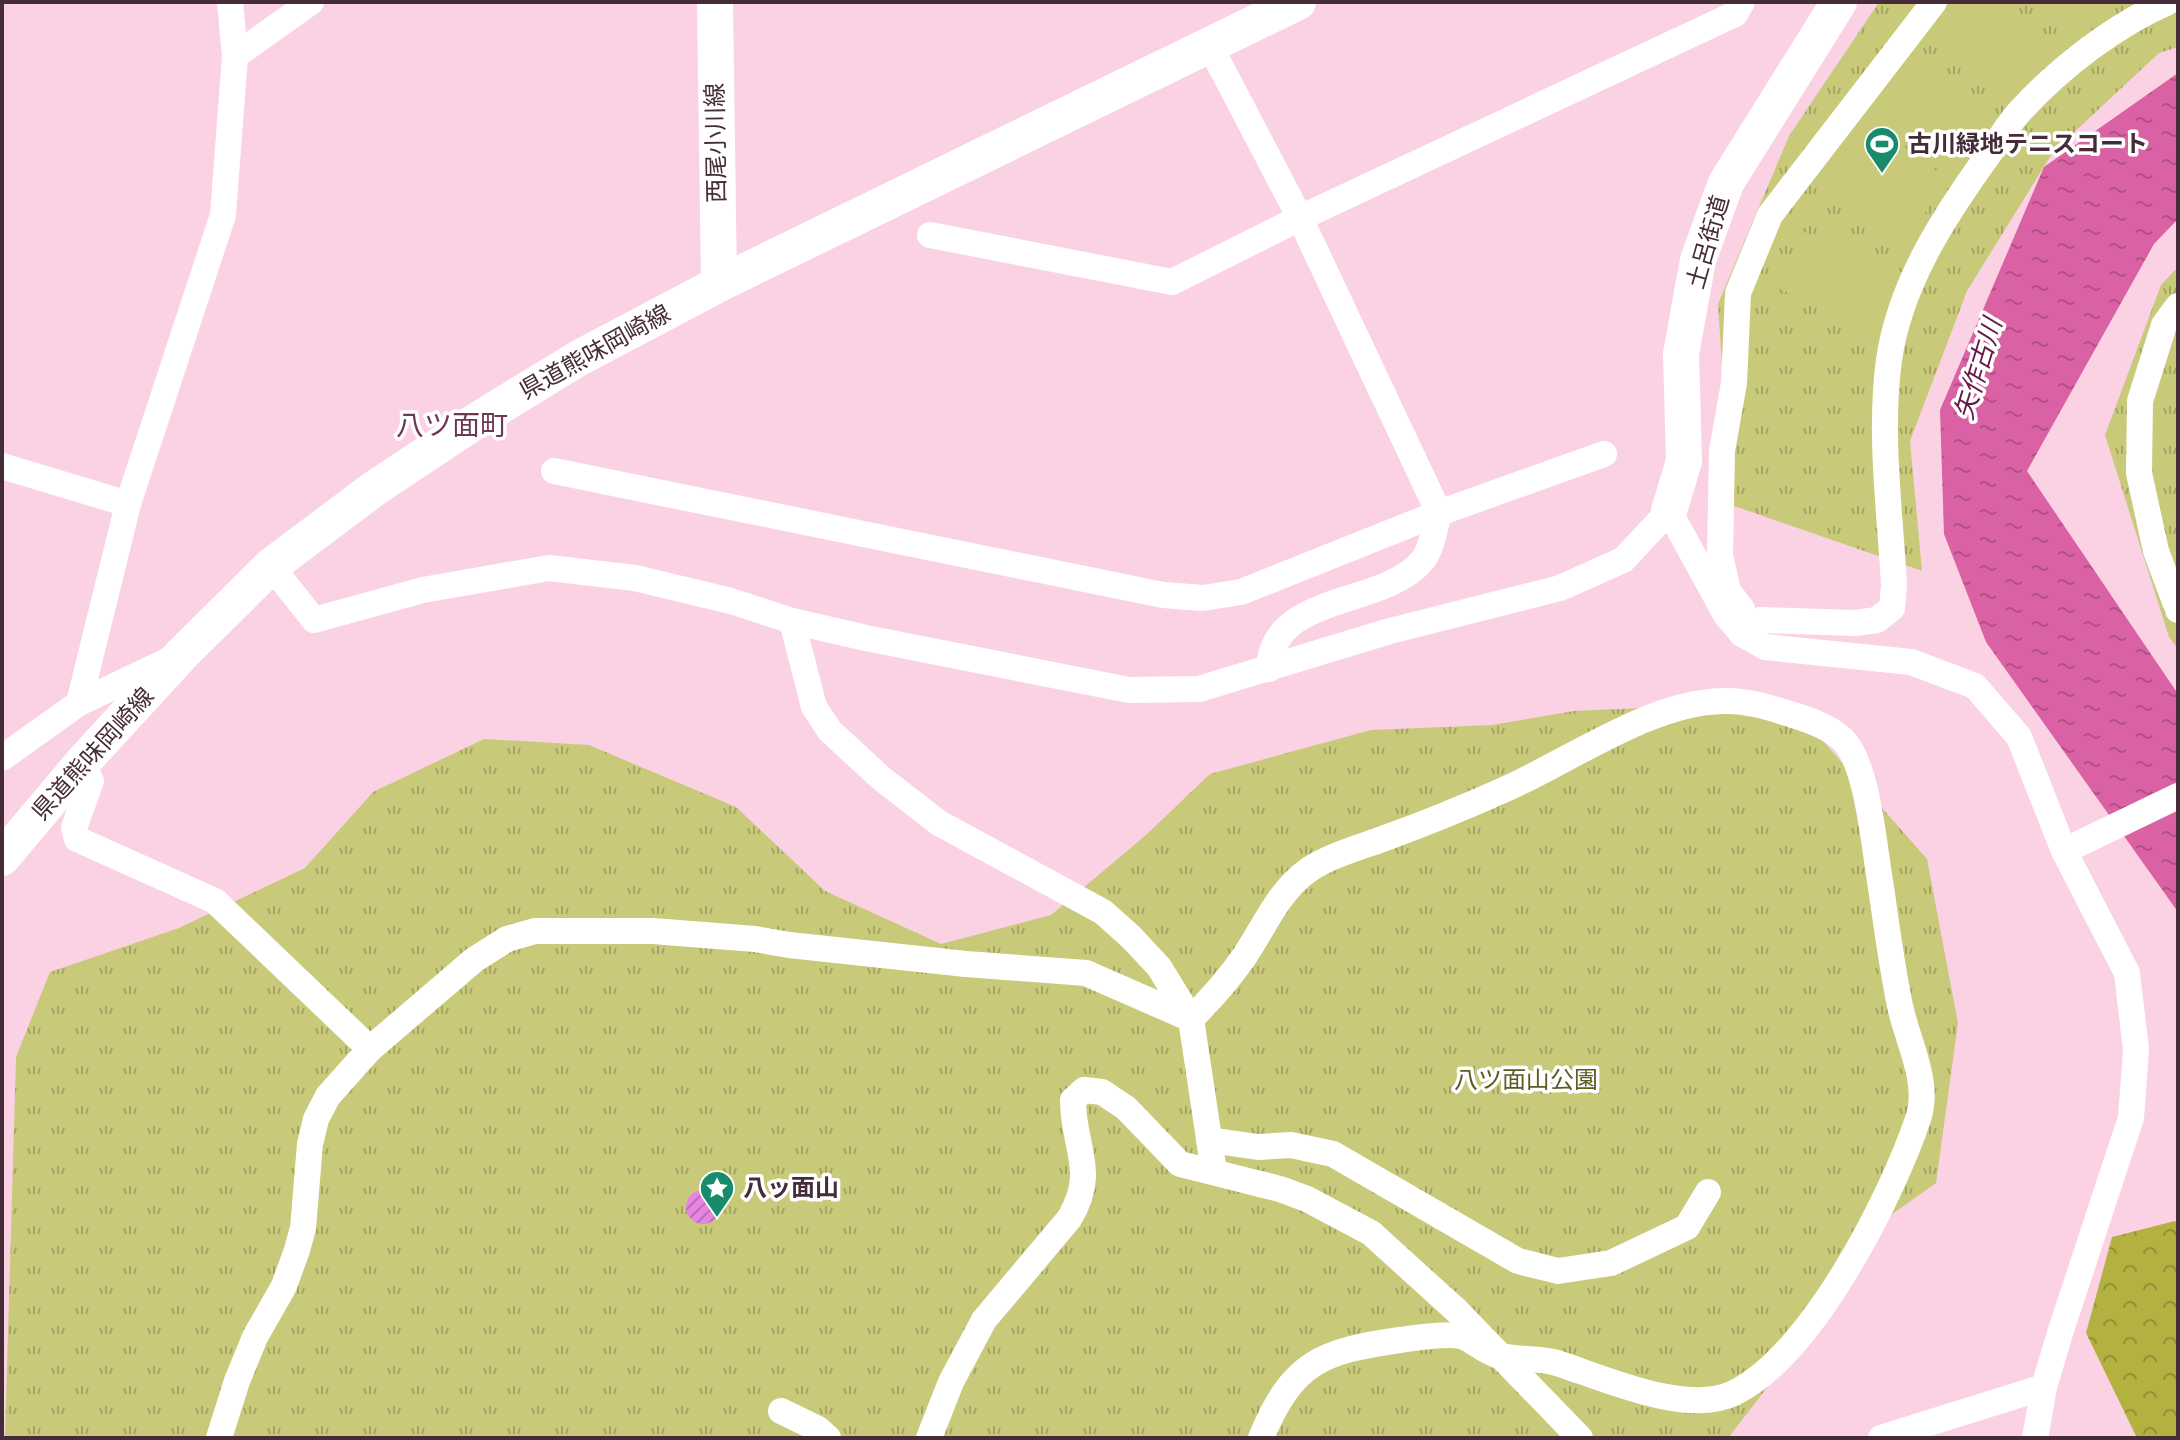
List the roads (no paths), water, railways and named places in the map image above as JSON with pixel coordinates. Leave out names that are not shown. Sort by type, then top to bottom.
[{"type":"main road","name":"西尾小川線","points":[[715,2],[719,284]]},
{"type":"main road","name":"県道熊味岡崎線","points":[[2,858],[82,763],[183,653],[271,566],[375,488],[476,421],[579,358],[719,284],[1298,2]]},
{"type":"main road","name":"土呂街道","points":[[1669,511],[1684,461],[1681,354],[1698,260],[1726,183],[1839,2]]},
{"type":"street","points":[[79,703],[128,504],[223,215],[235,56],[230,2]]},
{"type":"street","points":[[235,56],[311,2]]},
{"type":"street","points":[[930,235],[1172,282],[1300,218],[1735,14],[1742,2]]},
{"type":"street","points":[[1934,2],[1770,215],[1738,293],[1734,383],[1722,451],[1720,555],[1728,591],[1765,647],[1911,662],[1975,686],[2019,737],[2064,851],[2127,973],[2136,1050],[2131,1118],[2044,1387],[2035,1438]]},
{"type":"street","points":[[1623,560],[1669,511],[1726,615],[1751,627],[1855,623],[1877,620],[1892,608],[1894,585],[1885,409],[1891,349],[1914,273],[1963,190],[2021,110],[2093,45],[2168,2]]},
{"type":"street","points":[[1210,46],[1300,218],[1439,513],[1424,559],[1387,586],[1309,612],[1296,620],[1275,642],[1269,657],[1269,669]]},
{"type":"street","points":[[2178,306],[2164,325],[2140,401],[2139,473],[2156,551],[2178,610]]},
{"type":"street","points":[[554,471],[1163,595],[1203,598],[1241,592],[1439,513],[1604,454]]},
{"type":"street","points":[[2,466],[128,504]]},
{"type":"street","points":[[271,566],[314,620],[423,590],[549,568],[635,578],[731,601],[792,621],[1129,690],[1199,689],[1390,631],[1560,588],[1653,546],[1671,545],[1694,557]]},
{"type":"street","points":[[792,621],[814,707],[830,731],[881,778],[939,823],[1103,912],[1159,967],[1191,1019],[1214,1172]]},
{"type":"street","points":[[2,758],[79,703],[183,653]]},
{"type":"street","points":[[1191,1019],[1216,994],[1245,956],[1288,887],[1313,866],[1494,794],[1556,766],[1637,723],[1687,707],[1723,701],[1765,706],[1809,720],[1844,741],[1859,768],[1876,855],[1899,1007],[1923,1089],[1920,1115],[1876,1218],[1807,1328],[1760,1376],[1731,1395],[1709,1400],[1660,1397],[1548,1360],[1500,1356],[1459,1336],[1371,1344],[1335,1353],[1295,1376],[1261,1438]]},
{"type":"street","points":[[82,763],[91,781],[74,828],[77,839],[215,901],[370,1049]]},
{"type":"street","points":[[2064,851],[2178,796]]},
{"type":"street","points":[[219,1438],[249,1351],[284,1286],[297,1250],[303,1228],[306,1177],[316,1119],[328,1096],[370,1049],[474,960],[507,939],[535,931],[653,931],[755,939],[966,964],[1086,973],[1191,1019]]},
{"type":"street","points":[[929,1438],[951,1382],[984,1320],[1069,1219],[1080,1201],[1083,1165],[1073,1100],[1084,1090],[1094,1090],[1110,1096],[1126,1108],[1180,1164],[1280,1189],[1307,1199],[1371,1233],[1457,1311],[1580,1438]]},
{"type":"street","points":[[1209,1140],[1258,1147],[1291,1145],[1317,1148],[1333,1154],[1518,1261],[1558,1271],[1611,1263],[1687,1227],[1708,1192]]},
{"type":"street","points":[[1881,1438],[2044,1387]]},
{"type":"street","points":[[781,1411],[818,1429],[828,1438]]},
{"type":"water","name":"矢作古川","points":[[2178,73],[2178,219],[2154,244],[2027,471],[2178,694],[2178,912],[1986,642],[1944,534],[1940,410],[2044,167]]},
{"type":"place","name":"古川緑地テニスコート","points":[[1882,175]]},
{"type":"place","name":"八ッ面山","points":[[717,1219]]},
{"type":"district","name":"八ツ面町","points":[[452,425]]},
{"type":"park label","name":"八ツ面山公園","points":[[1526,1080]]}]
